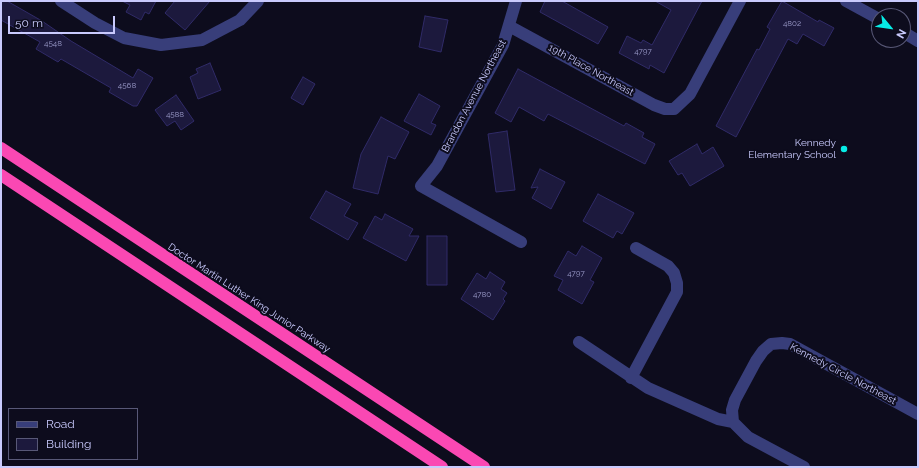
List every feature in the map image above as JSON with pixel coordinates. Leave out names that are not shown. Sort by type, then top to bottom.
[{"type":"highway","name":"Doctor Martin Luther King Junior Parkway","points":[[1,148],[484,467]]},
{"type":"highway","points":[[1,175],[442,467]]},
{"type":"street","points":[[61,1],[95,23],[124,38],[161,45],[202,40],[240,20],[258,1]]},
{"type":"street","name":"Brandon Avenue Northeast","points":[[516,1],[503,46],[441,160],[421,186],[521,242]]},
{"type":"street","name":"19th Place Northeast","points":[[509,26],[654,105],[665,109],[674,109],[690,94],[740,1]]},
{"type":"street","points":[[846,1],[871,15]]},
{"type":"street","points":[[632,378],[677,292],[678,283],[674,273],[668,266],[636,248]]},
{"type":"street","points":[[579,342],[654,391],[711,416],[733,422],[748,437],[804,467]]},
{"type":"street","name":"Kennedy Circle Northeast","points":[[733,422],[732,410],[735,400],[756,361],[770,344],[782,343],[790,344],[918,414]]},
{"type":"building","points":[[1,1],[7,1],[42,21],[71,41],[133,78],[138,69],[153,78],[137,106],[133,106],[109,92],[111,88],[61,59],[58,62],[36,49],[40,42],[1,20]]},
{"type":"building","points":[[122,1],[156,1],[149,14],[145,12],[141,20],[126,12],[130,5]]},
{"type":"building","points":[[175,1],[210,1],[185,30],[165,13]]},
{"type":"building","points":[[545,1],[562,1],[608,27],[598,44],[540,12]]},
{"type":"building","points":[[655,1],[702,1],[664,73],[650,65],[649,69],[619,53],[627,36],[641,43],[643,40],[652,45],[671,10]]},
{"type":"building","points":[[782,1],[818,22],[819,20],[834,28],[824,46],[803,34],[797,44],[788,39],[736,137],[716,126],[757,49],[759,50],[770,29],[767,27]]},
{"type":"building","points":[[425,16],[448,20],[441,52],[419,47]]},
{"type":"building","points":[[210,63],[221,90],[198,99],[190,77],[198,73],[196,69]]},
{"type":"building","points":[[518,69],[624,126],[626,123],[644,133],[642,137],[655,144],[645,164],[548,114],[544,121],[519,107],[511,122],[495,113]]},
{"type":"building","points":[[303,77],[315,84],[303,105],[291,98]]},
{"type":"building","points":[[419,94],[440,106],[431,123],[436,125],[431,135],[404,121]]},
{"type":"building","points":[[176,95],[194,121],[181,130],[175,121],[167,126],[155,110]]},
{"type":"building","points":[[381,117],[409,132],[395,159],[388,156],[378,194],[353,188],[361,154]]},
{"type":"building","points":[[507,131],[515,190],[496,192],[488,134]]},
{"type":"building","points":[[697,144],[702,154],[713,147],[724,166],[690,186],[682,173],[678,175],[669,161]]},
{"type":"building","points":[[540,169],[565,182],[551,209],[532,198],[538,187],[531,188]]},
{"type":"building","points":[[326,191],[351,204],[344,216],[358,223],[348,240],[310,218]]},
{"type":"building","points":[[598,194],[634,213],[622,234],[617,231],[613,238],[583,221]]},
{"type":"building","points":[[385,214],[413,229],[409,236],[419,236],[406,261],[363,238],[375,216],[382,220]]},
{"type":"building","points":[[427,236],[447,236],[447,285],[427,285]]},
{"type":"building","points":[[582,246],[602,258],[590,280],[594,282],[582,304],[558,290],[563,280],[554,276],[568,251],[576,256]]},
{"type":"building","points":[[490,272],[505,282],[501,289],[507,293],[503,299],[505,301],[493,320],[461,299],[477,273],[486,279]]},
{"type":"place","name":"Kennedy Elementary School","points":[[844,149]]}]
